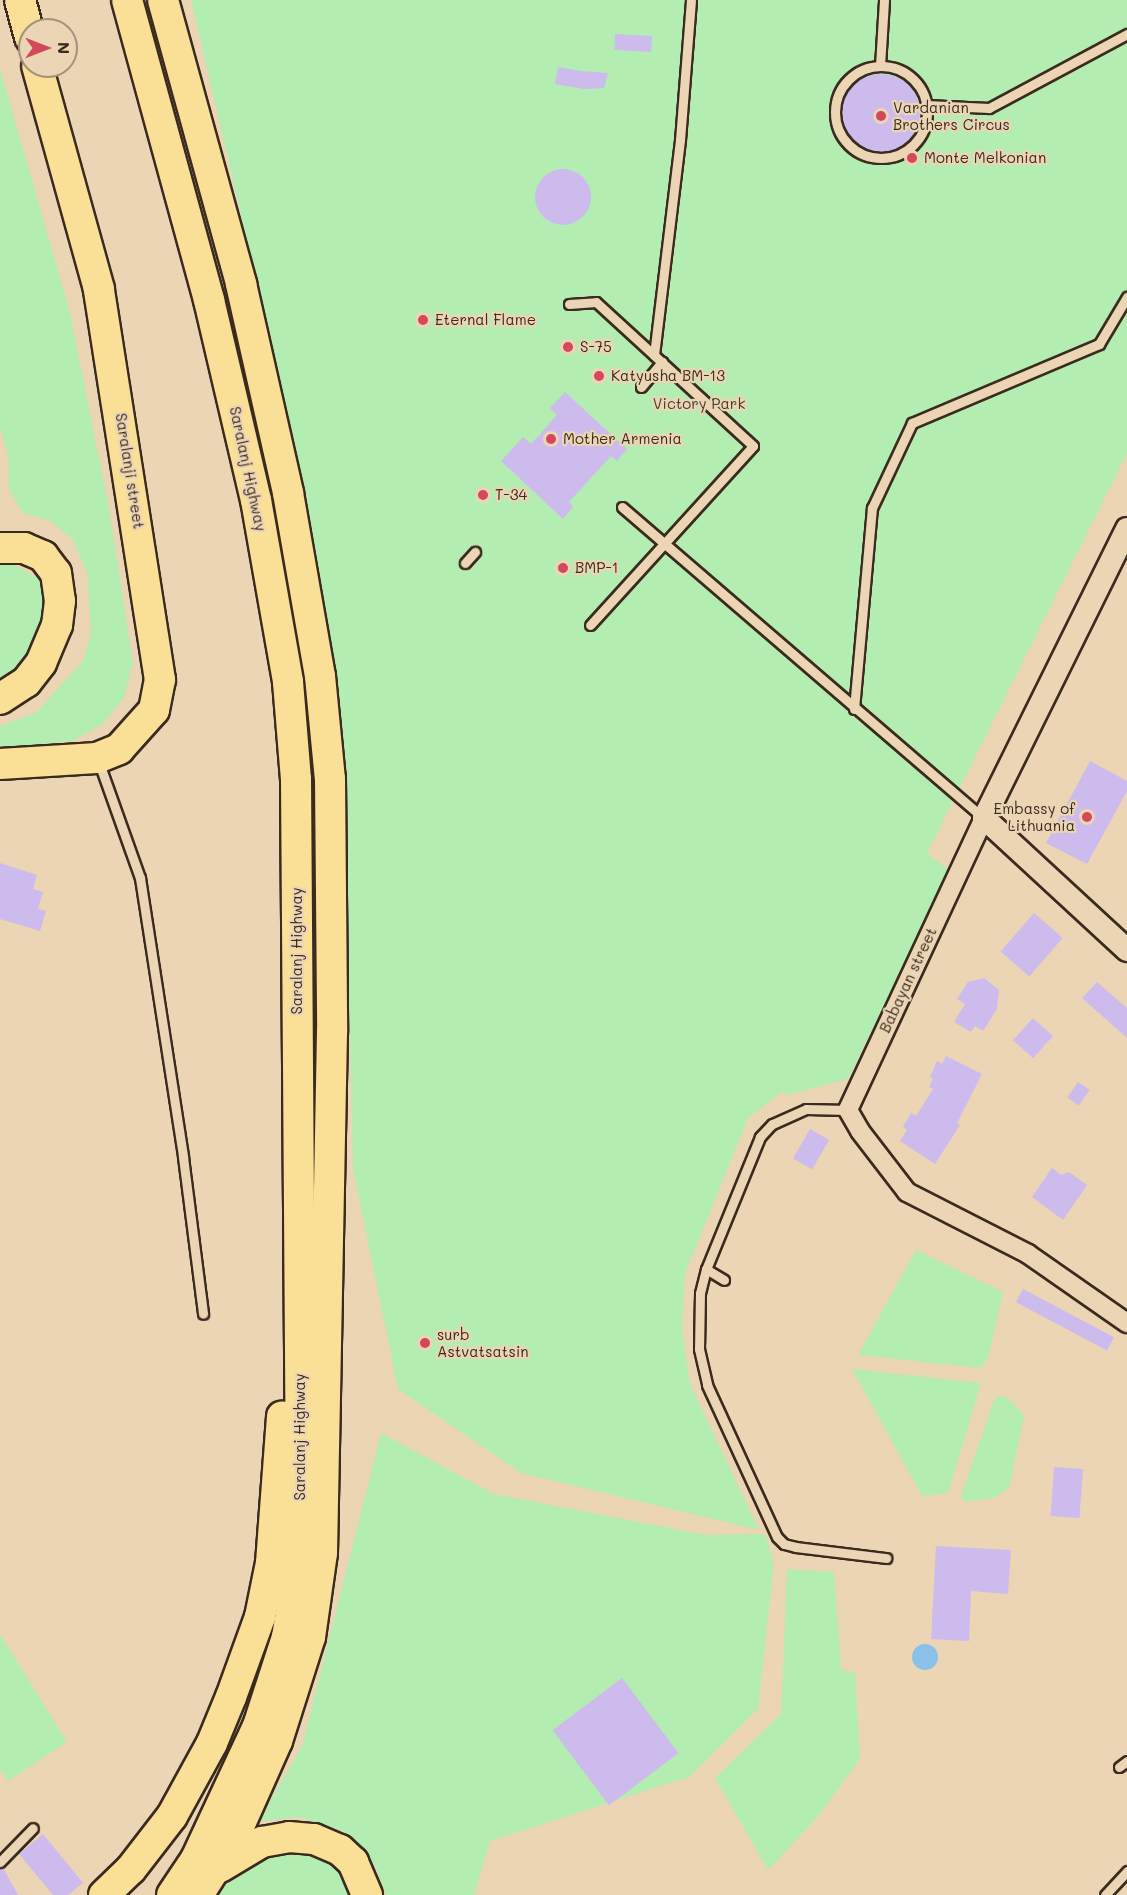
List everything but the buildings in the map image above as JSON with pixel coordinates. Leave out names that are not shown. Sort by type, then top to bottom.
[{"type":"main road","points":[[20,0],[25,18]]},
{"type":"main road","name":"Saralanj Highway","points":[[127,0],[210,300],[256,500],[288,682],[296,779],[300,1519],[298,1572],[287,1637],[258,1726],[196,1859],[172,1895]]},
{"type":"main road","name":"Saralanj Highway","points":[[163,0],[241,284],[288,493],[320,676],[330,779],[332,1032],[322,1553],[310,1637],[277,1741],[233,1840],[206,1884]]},
{"type":"main road","name":"Saralanji street","points":[[0,764],[97,758],[119,749],[136,734],[154,710],[160,680],[99,290],[40,78]]},
{"type":"main road","points":[[0,547],[24,548],[42,556],[56,573],[60,601],[57,626],[41,663],[26,682],[0,699]]},
{"type":"main road","points":[[104,1895],[131,1869],[172,1816],[212,1743],[260,1617],[271,1563],[284,1387],[299,1311]]},
{"type":"main road","points":[[206,1884],[262,1842],[289,1837],[314,1839],[340,1850],[353,1862],[367,1895]]},
{"type":"street","name":"Babayan street","points":[[848,1110],[984,818],[1127,529]]},
{"type":"street","points":[[984,818],[1127,950]]},
{"type":"street","points":[[848,1110],[860,1131],[907,1192],[1028,1254],[1127,1323]]},
{"type":"lane","points":[[641,387],[658,359],[680,140],[691,0]]},
{"type":"lane","points":[[880,66],[885,0]]},
{"type":"lane","points":[[926,105],[989,108],[1127,34]]},
{"type":"lane","points":[[880,66],[910,77],[926,105],[922,134],[901,154],[873,158],[852,148],[838,130],[835,117],[840,91],[851,77],[880,66]]},
{"type":"lane","points":[[854,709],[872,508],[912,423],[1099,344],[1127,297]]},
{"type":"lane","points":[[569,304],[596,302],[753,446],[590,625]]},
{"type":"lane","points":[[622,507],[854,709],[984,818]]},
{"type":"lane","points":[[465,563],[475,552]]},
{"type":"lane","points":[[97,758],[140,878],[183,1156],[203,1314]]},
{"type":"lane","points":[[848,1110],[806,1109],[772,1124],[760,1137],[706,1269],[700,1293],[699,1349],[707,1385],[777,1537],[796,1547],[886,1558]]},
{"type":"lane","points":[[706,1269],[724,1280]]},
{"type":"lane","points":[[1119,1767],[1127,1761]]},
{"type":"lane","points":[[0,1862],[33,1828]]},
{"type":"lane","points":[[1105,1895],[1127,1871]]},
{"type":"green space","name":"Victory Park","points":[[191,0],[1127,0],[1127,453],[927,853],[950,871],[848,1079],[787,1095],[783,1091],[748,1118],[685,1273],[682,1330],[690,1384],[759,1530],[521,1473],[398,1389],[353,1169],[343,737],[323,597],[297,457]]},
{"type":"green space","points":[[0,69],[70,313],[108,503],[133,663],[124,697],[104,723],[73,741],[0,748],[0,726],[37,712],[83,661],[91,633],[87,573],[73,540],[51,521],[23,513],[9,490],[8,455],[0,427]]},
{"type":"green space","points":[[10,562],[41,580],[47,598],[39,637],[26,660],[0,686],[0,565]]},
{"type":"green space","points":[[916,1250],[1003,1292],[988,1358],[980,1368],[858,1355]]},
{"type":"green space","points":[[852,1369],[981,1383],[948,1493],[922,1496]]},
{"type":"green space","points":[[1000,1396],[1007,1397],[1024,1416],[1009,1488],[994,1498],[965,1502],[961,1496],[994,1400]]},
{"type":"green space","points":[[381,1433],[494,1494],[706,1535],[765,1534],[774,1562],[758,1709],[689,1777],[490,1841],[474,1895],[386,1895],[375,1866],[343,1831],[298,1817],[258,1822],[302,1746]]},
{"type":"green space","points":[[787,1569],[834,1572],[841,1670],[855,1672],[860,1759],[815,1820],[768,1870],[715,1778],[781,1714]]},
{"type":"green space","points":[[0,1634],[67,1742],[8,1781],[0,1769]]},
{"type":"green space","points":[[271,1846],[332,1858],[356,1895],[214,1895],[229,1878]]},
{"type":"water","points":[[925,1644],[934,1648],[938,1657],[934,1666],[925,1670],[916,1666],[912,1657],[916,1648]]},
{"type":"place","name":"Vardanian Brothers Circus","points":[[881,116]]},
{"type":"place","name":"Monte Melkonian","points":[[912,158]]},
{"type":"place","name":"Eternal Flame","points":[[423,320]]},
{"type":"place","name":"S-75","points":[[568,347]]},
{"type":"place","name":"Katyusha BM-13","points":[[599,376]]},
{"type":"place","name":"Mother Armenia","points":[[551,439]]},
{"type":"place","name":"T-34","points":[[483,495]]},
{"type":"place","name":"BMP-1","points":[[563,568]]},
{"type":"place","name":"Embassy of Lithuania","points":[[1087,817]]},
{"type":"place","name":"surb Astvatsatsin","points":[[425,1343]]}]
